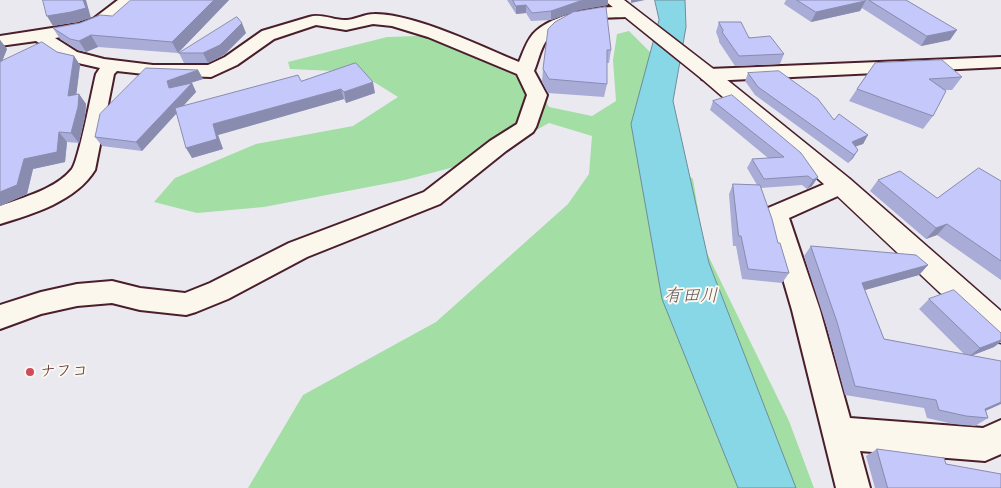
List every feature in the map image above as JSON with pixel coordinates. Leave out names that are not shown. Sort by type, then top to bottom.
[{"type":"street","points":[[0,41],[81,29],[99,22],[128,0]]},
{"type":"street","points":[[525,71],[538,39],[552,26],[571,18],[620,6],[709,75],[841,185],[1001,330]]},
{"type":"street","points":[[0,317],[77,295],[112,292],[140,299],[186,304],[219,291],[298,250],[432,198],[526,126],[537,95],[525,71],[434,33],[393,21],[373,19],[346,25],[315,20],[268,35],[231,61],[211,71],[154,70],[112,65],[71,56],[39,35]]},
{"type":"street","points":[[709,75],[1001,62]]},
{"type":"street","points":[[0,215],[45,198],[70,184],[84,170],[104,74],[112,65]]},
{"type":"street","points":[[841,185],[776,214],[806,310],[853,488]]},
{"type":"street","points":[[837,433],[985,445],[1001,436]]},
{"type":"green space","points":[[629,31],[652,54],[655,148],[693,179],[704,247],[789,421],[814,488],[248,488],[303,395],[436,322],[568,204],[589,174],[592,136],[549,123],[484,159],[405,180],[264,207],[197,213],[154,202],[175,178],[256,144],[353,126],[398,97],[358,72],[290,69],[288,62],[387,37],[446,35],[522,63],[549,107],[592,116],[616,101],[613,60],[617,34]]},
{"type":"water","name":"有田川","points":[[655,0],[685,0],[686,27],[673,101],[709,263],[796,488],[738,488],[662,299],[631,124],[659,20]]},
{"type":"building","points":[[43,0],[83,0],[86,8],[47,16]]},
{"type":"building","points":[[131,0],[214,0],[172,42],[91,35],[79,41],[70,39],[53,28],[80,23],[100,15],[112,16]]},
{"type":"building","points":[[513,0],[587,0],[551,11],[532,13],[526,5],[516,6]]},
{"type":"building","points":[[797,0],[866,0],[816,12]]},
{"type":"building","points":[[869,0],[906,0],[957,30],[927,36]]},
{"type":"building","points":[[606,7],[611,50],[607,50],[607,84],[549,79],[543,69],[548,29],[555,22],[573,12]]},
{"type":"building","points":[[237,17],[242,23],[220,45],[203,53],[179,53]]},
{"type":"building","points":[[719,22],[741,22],[749,38],[770,36],[784,54],[739,56],[722,32]]},
{"type":"building","points":[[42,42],[57,52],[74,56],[68,96],[79,94],[78,107],[71,133],[59,132],[57,152],[24,159],[17,185],[0,192],[0,62]]},
{"type":"building","points":[[942,60],[962,77],[929,79],[946,91],[933,116],[857,89],[875,63]]},
{"type":"building","points":[[356,63],[373,82],[344,92],[341,89],[213,124],[217,139],[186,148],[175,108],[298,75],[301,81]]},
{"type":"building","points":[[146,68],[198,70],[167,81],[169,88],[192,83],[136,142],[95,137],[100,114]]},
{"type":"building","points":[[779,71],[818,99],[834,120],[839,114],[868,135],[852,142],[858,150],[854,155],[758,87],[748,73]]},
{"type":"building","points":[[732,95],[801,153],[818,177],[813,180],[808,176],[764,179],[752,159],[784,157],[713,101]]},
{"type":"building","points":[[979,168],[1001,181],[1001,261],[947,224],[936,228],[878,180],[900,171],[937,198]]},
{"type":"building","points":[[733,184],[760,185],[789,273],[748,269],[741,236],[739,236]]},
{"type":"building","points":[[811,246],[916,255],[928,265],[862,283],[884,339],[1001,361],[1001,402],[985,409],[988,418],[966,416],[939,410],[936,400],[855,386],[837,322]]},
{"type":"building","points":[[954,290],[1001,333],[1001,340],[980,348],[929,299]]},
{"type":"building","points":[[877,449],[944,458],[946,464],[1001,474],[1001,488],[888,488]]},
{"type":"place","name":"ナフコ","points":[[30,372]]}]
